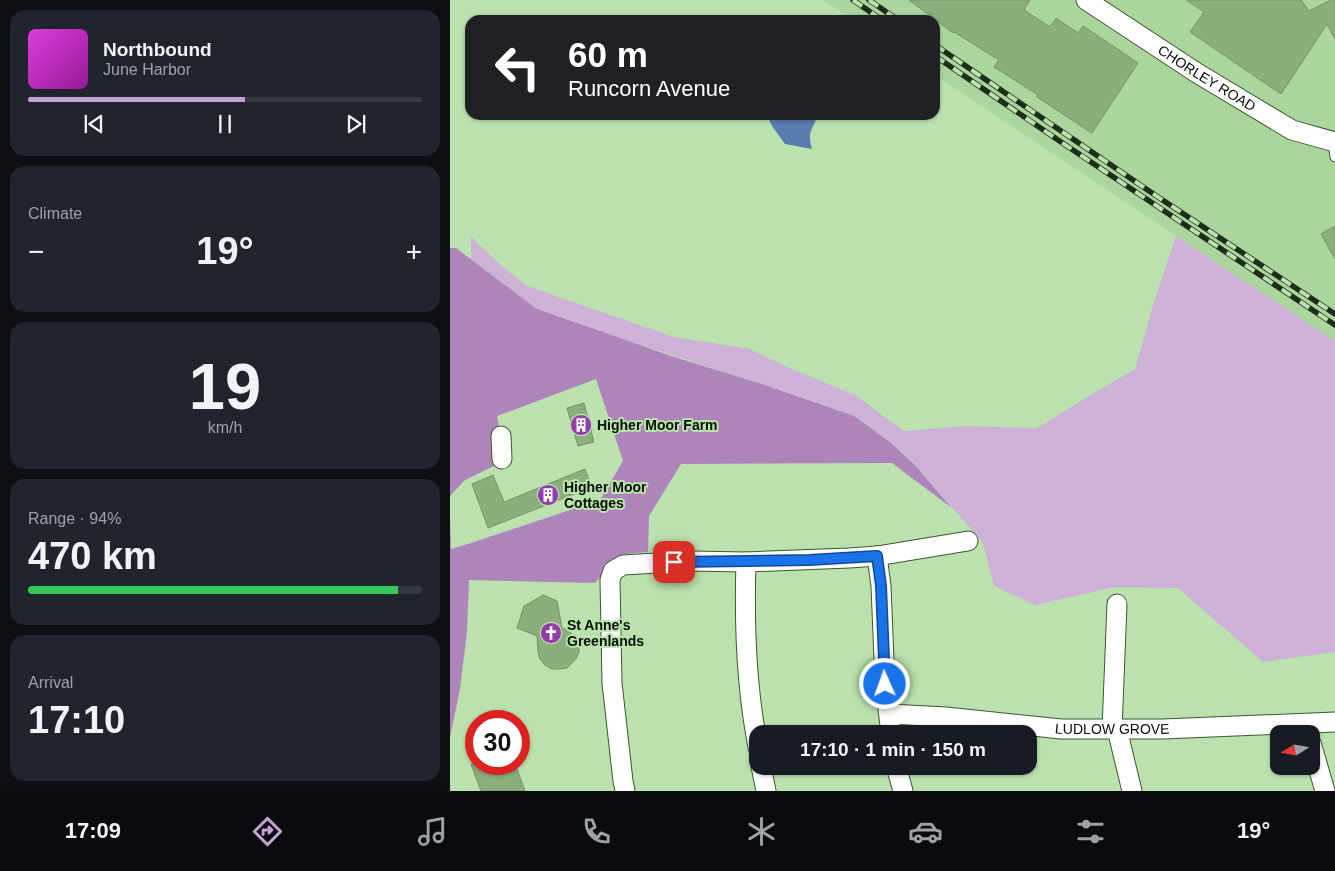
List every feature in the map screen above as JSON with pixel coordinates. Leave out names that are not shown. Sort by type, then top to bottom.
[{"type":"street","name":"CHORLEY ROAD","points":[[1086,0],[1197,73],[1292,130],[1334,147]]},
{"type":"street","points":[[501,436],[502,459]]},
{"type":"street","points":[[625,791],[612,683],[610,580],[614,571],[623,565],[691,561],[746,562],[877,556],[968,541]]},
{"type":"street","points":[[877,556],[881,586],[885,684],[890,725]]},
{"type":"street","points":[[746,562],[744,604],[746,666],[755,725]]},
{"type":"street","points":[[1117,604],[1115,729],[1132,791]]},
{"type":"street","name":"LUDLOW GROVE","points":[[888,714],[946,717],[1061,729],[1270,728]]},
{"type":"street","name":"LUDLOW GROVE","points":[[1320,725],[1335,722]]},
{"type":"street","points":[[1320,774],[1325,791]]},
{"type":"street","points":[[763,775],[766,791]]},
{"type":"street","points":[[899,775],[903,791]]},
{"type":"shaded area","points":[[823,0],[1335,0],[1335,342],[940,78],[940,15],[846,15]]},
{"type":"shaded area","points":[[1176,236],[1335,341],[1335,652],[1263,662],[1178,588],[1115,587],[1035,605],[994,586],[983,543],[913,462],[890,442],[854,416],[762,384],[618,338],[537,309],[471,259],[471,237],[526,285],[674,337],[750,349],[794,370],[855,395],[904,431],[963,426],[1037,428],[1135,369],[1154,302]]},
{"type":"shaded area","points":[[450,248],[456,248],[537,309],[671,356],[762,384],[854,416],[890,442],[915,465],[952,508],[892,463],[681,464],[649,516],[648,552],[626,554],[614,561],[595,583],[469,580],[467,632],[460,689],[450,737],[450,517],[451,549],[600,500],[623,461],[596,379],[497,416],[501,436],[502,459],[494,466],[465,480],[450,496]]},
{"type":"water","points":[[769,120],[816,120],[810,135],[812,149],[785,144]]},
{"type":"building","points":[[909,0],[1030,0],[1024,10],[1050,27],[1056,18],[1078,33],[1083,26],[1138,63],[1092,133],[994,67],[999,60],[940,23],[940,15],[929,15]]},
{"type":"building","points":[[1186,0],[1301,0],[1309,11],[1331,0],[1335,0],[1335,39],[1327,24],[1281,94],[1190,32],[1204,12]]},
{"type":"building","points":[[1335,226],[1335,259],[1321,234]]},
{"type":"building","name":"Higher Moor Farm","points":[[584,403],[594,442],[578,446],[567,408]]},
{"type":"building","name":"Higher Moor Cottages","points":[[585,469],[592,487],[488,528],[472,484],[493,475],[504,502]]},
{"type":"building","name":"St Anne's Greenlands","points":[[543,595],[557,601],[562,628],[569,631],[576,638],[579,645],[576,659],[567,668],[552,669],[545,665],[540,659],[538,652],[537,636],[517,628],[524,606]]},
{"type":"building","points":[[475,775],[519,775],[525,791],[481,791]]},
{"type":"railway","points":[[853,0],[875,15]]},
{"type":"railway","points":[[869,0],[891,15]]},
{"type":"railway","points":[[940,48],[1155,195],[1335,314]]},
{"type":"railway","points":[[940,59],[1335,325]]},
{"type":"place","name":"Higher Moor Farm","points":[[581,425]]},
{"type":"place","name":"Higher Moor Cottages","points":[[548,495]]},
{"type":"place","name":"St Anne's Greenlands","points":[[551,633]]},
{"type":"route","points":[[674,562],[746,562],[877,556],[881,586],[885,684]]}]
